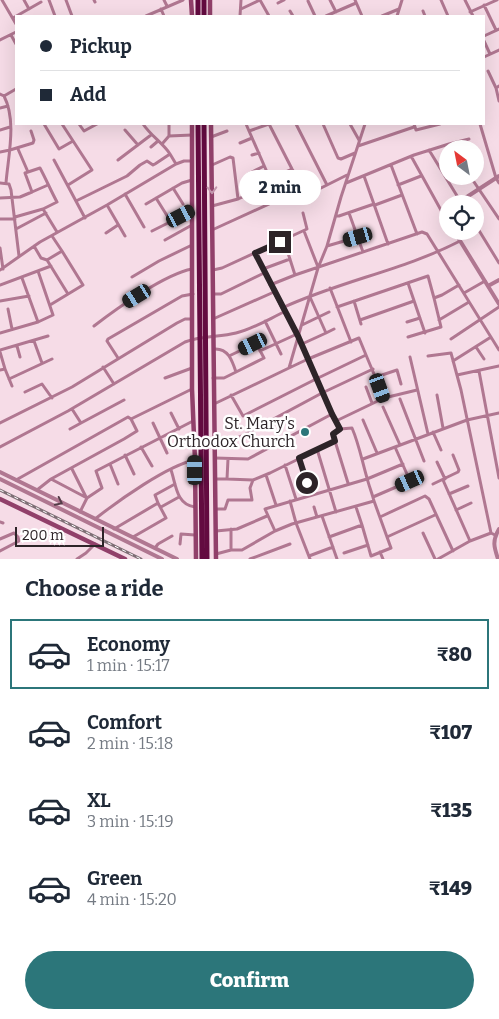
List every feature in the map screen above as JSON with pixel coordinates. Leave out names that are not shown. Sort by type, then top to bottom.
[{"type":"highway","points":[[198,0],[198,15]]},
{"type":"highway","points":[[204,0],[204,15]]},
{"type":"highway","points":[[198,125],[203,331]]},
{"type":"highway","points":[[204,125],[202,345],[206,559]]},
{"type":"highway","points":[[202,559],[204,502]]},
{"type":"main road","points":[[191,0],[192,15]]},
{"type":"main road","points":[[210,0],[210,15]]},
{"type":"main road","points":[[192,125],[192,389],[196,559]]},
{"type":"main road","points":[[211,125],[216,557]]},
{"type":"main road","points":[[0,499],[124,559]]},
{"type":"street","points":[[2,0],[15,22]]},
{"type":"street","points":[[24,0],[28,9]]},
{"type":"street","points":[[49,0],[54,15]]},
{"type":"street","points":[[66,0],[72,15]]},
{"type":"street","points":[[164,0],[167,6]]},
{"type":"street","points":[[148,15],[183,0]]},
{"type":"street","points":[[240,15],[241,0]]},
{"type":"street","points":[[241,9],[261,0],[268,15]]},
{"type":"street","points":[[278,3],[284,0]]},
{"type":"street","points":[[330,0],[336,12]]},
{"type":"street","points":[[397,15],[402,0]]},
{"type":"street","points":[[441,0],[448,15]]},
{"type":"street","points":[[465,0],[472,15]]},
{"type":"street","points":[[470,12],[484,6],[488,2],[497,0]]},
{"type":"street","points":[[308,1],[315,15]]},
{"type":"street","points":[[18,15],[41,2]]},
{"type":"street","points":[[328,15],[356,2],[362,15]]},
{"type":"street","points":[[484,6],[498,30],[485,36]]},
{"type":"street","points":[[161,9],[164,15]]},
{"type":"street","points":[[385,15],[399,10]]},
{"type":"street","points":[[290,11],[292,15]]},
{"type":"street","points":[[423,11],[425,15]]},
{"type":"street","points":[[0,34],[1,40],[15,33]]},
{"type":"street","points":[[11,35],[15,42]]},
{"type":"street","points":[[485,43],[490,54]]},
{"type":"street","points":[[485,56],[498,51],[499,57]]},
{"type":"street","points":[[488,71],[498,87],[499,101]]},
{"type":"street","points":[[6,183],[10,150],[10,125],[8,106],[2,95],[15,90]]},
{"type":"street","points":[[0,108],[8,106]]},
{"type":"street","points":[[0,130],[15,121]]},
{"type":"street","points":[[45,125],[59,149],[73,141]]},
{"type":"street","points":[[63,125],[92,170],[68,185]]},
{"type":"street","points":[[80,125],[84,131],[95,125]]},
{"type":"street","points":[[144,125],[151,135],[162,144],[176,164]]},
{"type":"street","points":[[162,144],[169,136],[169,125]]},
{"type":"street","points":[[212,206],[272,184],[246,125]]},
{"type":"street","points":[[249,131],[266,125]]},
{"type":"street","points":[[270,125],[292,169],[309,194],[348,175]]},
{"type":"street","points":[[297,125],[327,185]]},
{"type":"street","points":[[323,125],[338,158],[341,159],[356,153]]},
{"type":"street","points":[[351,125],[359,141]]},
{"type":"street","points":[[289,368],[297,335],[302,325],[318,268],[327,246],[365,125]]},
{"type":"street","points":[[358,146],[414,125],[416,130],[436,125]]},
{"type":"street","points":[[480,125],[499,183]]},
{"type":"street","points":[[125,130],[138,145]]},
{"type":"street","points":[[0,152],[32,144],[34,140],[30,131]]},
{"type":"street","points":[[211,137],[227,131]]},
{"type":"street","points":[[118,160],[151,135]]},
{"type":"street","points":[[169,136],[192,135]]},
{"type":"street","points":[[240,143],[252,138]]},
{"type":"street","points":[[465,140],[469,139]]},
{"type":"street","points":[[151,147],[158,141]]},
{"type":"street","points":[[345,184],[411,156],[439,147]]},
{"type":"street","points":[[18,149],[28,172]]},
{"type":"street","points":[[428,150],[457,195]]},
{"type":"street","points":[[252,156],[258,153]]},
{"type":"street","points":[[76,201],[128,176],[147,161],[153,165],[170,154]]},
{"type":"street","points":[[411,156],[439,207]]},
{"type":"street","points":[[212,165],[233,158],[238,198]]},
{"type":"street","points":[[54,160],[85,218]]},
{"type":"street","points":[[1,270],[57,232],[85,218],[176,164],[192,161]]},
{"type":"street","points":[[391,165],[417,234]]},
{"type":"street","points":[[248,174],[264,166]]},
{"type":"street","points":[[16,229],[56,204],[40,168],[24,174],[32,192]]},
{"type":"street","points":[[270,180],[292,169]]},
{"type":"street","points":[[364,176],[388,244]]},
{"type":"street","points":[[398,185],[421,176]]},
{"type":"street","points":[[470,195],[497,177]]},
{"type":"street","points":[[146,204],[185,181],[192,180]]},
{"type":"street","points":[[0,183],[9,184],[13,198],[19,256]]},
{"type":"street","points":[[0,198],[20,197],[48,185]]},
{"type":"street","points":[[476,185],[499,219]]},
{"type":"street","points":[[173,188],[184,204]]},
{"type":"street","points":[[212,230],[304,188]]},
{"type":"street","points":[[125,194],[144,227]]},
{"type":"street","points":[[336,216],[402,195]]},
{"type":"street","points":[[156,198],[171,222]]},
{"type":"street","points":[[107,205],[125,236]]},
{"type":"street","points":[[0,219],[15,218],[45,211]]},
{"type":"street","points":[[45,211],[57,232]]},
{"type":"street","points":[[152,231],[192,211]]},
{"type":"street","points":[[349,213],[363,252]]},
{"type":"street","points":[[212,270],[222,268],[307,229],[303,214]]},
{"type":"street","points":[[106,233],[118,224]]},
{"type":"street","points":[[165,240],[192,225]]},
{"type":"street","points":[[304,230],[318,268]]},
{"type":"street","points":[[270,284],[422,232],[427,234],[499,350]]},
{"type":"street","points":[[50,305],[83,285],[52,236]]},
{"type":"street","points":[[327,246],[358,237]]},
{"type":"street","points":[[484,239],[499,263]]},
{"type":"street","points":[[0,447],[192,339],[213,338],[238,333],[265,321],[310,296],[438,252],[460,240],[499,306],[451,339]]},
{"type":"street","points":[[132,277],[159,260],[192,245]]},
{"type":"street","points":[[34,246],[41,258],[47,260],[68,294]]},
{"type":"street","points":[[0,248],[1,270]]},
{"type":"street","points":[[47,260],[62,251]]},
{"type":"street","points":[[255,253],[302,344],[316,379],[340,429]]},
{"type":"street","points":[[288,253],[295,275]]},
{"type":"street","points":[[213,294],[221,294],[290,258]]},
{"type":"street","points":[[0,285],[51,266]]},
{"type":"street","points":[[94,326],[119,307],[148,290],[180,272],[192,269]]},
{"type":"street","points":[[0,332],[38,322],[53,314],[38,271]]},
{"type":"street","points":[[337,307],[428,276],[441,327],[408,338]]},
{"type":"street","points":[[22,278],[38,322]]},
{"type":"street","points":[[488,286],[499,280]]},
{"type":"street","points":[[464,294],[484,281]]},
{"type":"street","points":[[408,283],[425,332]]},
{"type":"street","points":[[434,298],[459,285]]},
{"type":"street","points":[[330,288],[351,342]]},
{"type":"street","points":[[213,320],[274,292]]},
{"type":"street","points":[[118,358],[108,339],[182,296],[193,294]]},
{"type":"street","points":[[0,301],[29,296]]},
{"type":"street","points":[[310,296],[326,333]]},
{"type":"street","points":[[354,302],[360,322],[414,301]]},
{"type":"street","points":[[439,320],[469,302]]},
{"type":"street","points":[[8,309],[12,329]]},
{"type":"street","points":[[302,325],[328,312]]},
{"type":"street","points":[[407,322],[420,318]]},
{"type":"street","points":[[0,424],[52,398],[186,319],[192,319]]},
{"type":"street","points":[[265,321],[281,354]]},
{"type":"street","points":[[302,344],[334,329]]},
{"type":"street","points":[[260,352],[297,335]]},
{"type":"street","points":[[12,386],[0,351],[48,336]]},
{"type":"street","points":[[453,361],[491,337]]},
{"type":"street","points":[[213,404],[308,359],[359,338],[384,398]]},
{"type":"street","points":[[34,341],[42,363]]},
{"type":"street","points":[[213,378],[224,378],[264,358],[256,343],[229,356]]},
{"type":"street","points":[[17,346],[20,357]]},
{"type":"street","points":[[476,347],[484,359]]},
{"type":"street","points":[[213,349],[220,348],[226,352],[236,372]]},
{"type":"street","points":[[428,356],[451,353],[496,532],[493,543],[499,559]]},
{"type":"street","points":[[231,396],[243,416],[366,355]]},
{"type":"street","points":[[410,357],[428,434]]},
{"type":"street","points":[[9,379],[52,359]]},
{"type":"street","points":[[103,367],[114,384]]},
{"type":"street","points":[[457,375],[499,367]]},
{"type":"street","points":[[0,370],[5,368]]},
{"type":"street","points":[[166,378],[192,368]]},
{"type":"street","points":[[214,443],[226,443],[242,436],[322,392],[373,369]]},
{"type":"street","points":[[376,377],[397,370],[401,384]]},
{"type":"street","points":[[479,371],[499,478]]},
{"type":"street","points":[[25,392],[42,384],[52,398]]},
{"type":"street","points":[[366,387],[372,403]]},
{"type":"street","points":[[16,480],[128,417],[131,419],[192,389]]},
{"type":"street","points":[[336,421],[384,398],[418,390]]},
{"type":"street","points":[[437,395],[443,428]]},
{"type":"street","points":[[400,399],[424,461]]},
{"type":"street","points":[[70,430],[124,400]]},
{"type":"street","points":[[216,557],[231,550],[242,550],[275,531],[296,523],[374,499],[410,481],[383,406]]},
{"type":"street","points":[[72,408],[81,423]]},
{"type":"street","points":[[171,413],[178,429]]},
{"type":"street","points":[[362,459],[443,428],[499,413]]},
{"type":"street","points":[[214,458],[248,459],[332,414]]},
{"type":"street","points":[[37,490],[51,479],[72,469],[137,431],[131,419]]},
{"type":"street","points":[[364,420],[378,454]]},
{"type":"street","points":[[80,512],[87,498],[102,488],[96,471],[193,421]]},
{"type":"street","points":[[153,423],[167,453]]},
{"type":"street","points":[[348,483],[333,434],[340,429],[352,428],[391,548],[371,556],[356,506]]},
{"type":"street","points":[[433,432],[441,450]]},
{"type":"street","points":[[215,479],[253,480],[335,441]]},
{"type":"street","points":[[141,447],[152,466]]},
{"type":"street","points":[[317,449],[336,512]]},
{"type":"street","points":[[125,455],[134,474]]},
{"type":"street","points":[[432,484],[458,472],[459,470],[452,455]]},
{"type":"street","points":[[299,458],[310,495]]},
{"type":"street","points":[[227,479],[228,459]]},
{"type":"street","points":[[94,519],[151,481],[186,462],[195,460]]},
{"type":"street","points":[[437,462],[470,541]]},
{"type":"street","points":[[110,464],[118,484]]},
{"type":"street","points":[[275,531],[265,509],[367,478],[403,464]]},
{"type":"street","points":[[285,466],[296,499]]},
{"type":"street","points":[[72,469],[87,498]]},
{"type":"street","points":[[171,470],[184,505],[195,507]]},
{"type":"street","points":[[0,472],[177,559]]},
{"type":"street","points":[[266,475],[276,506]]},
{"type":"street","points":[[0,479],[162,559]]},
{"type":"street","points":[[51,479],[87,498]]},
{"type":"street","points":[[253,480],[250,488],[255,507]]},
{"type":"street","points":[[132,538],[166,518],[155,495],[175,484]]},
{"type":"street","points":[[449,494],[468,486]]},
{"type":"street","points":[[380,517],[425,496],[429,498],[453,551]]},
{"type":"street","points":[[114,529],[159,505],[180,497]]},
{"type":"street","points":[[216,509],[225,509],[228,500],[252,500]]},
{"type":"street","points":[[290,501],[309,558],[332,547]]},
{"type":"street","points":[[456,510],[471,503]]},
{"type":"street","points":[[314,507],[317,517]]},
{"type":"street","points":[[387,537],[436,515]]},
{"type":"street","points":[[216,531],[237,529],[267,516]]},
{"type":"street","points":[[322,516],[337,559]]},
{"type":"street","points":[[329,537],[362,525]]},
{"type":"street","points":[[231,529],[231,550]]},
{"type":"street","points":[[423,533],[437,559],[470,541],[496,532]]},
{"type":"street","points":[[0,539],[14,533],[19,541],[0,551]]},
{"type":"street","points":[[180,544],[181,534],[195,535]]},
{"type":"street","points":[[155,548],[158,544],[172,536]]},
{"type":"street","points":[[77,559],[83,557],[95,544]]},
{"type":"street","points":[[250,559],[290,544]]},
{"type":"street","points":[[344,553],[368,545]]},
{"type":"street","points":[[380,552],[383,559]]},
{"type":"railway","points":[[0,490],[141,559]]},
{"type":"place","name":"St. Mary's Orthodox Church","points":[[305,432]]},
{"type":"route","points":[[280,242],[255,253],[298,336],[340,429],[333,434],[335,441],[299,458],[307,483]]}]
